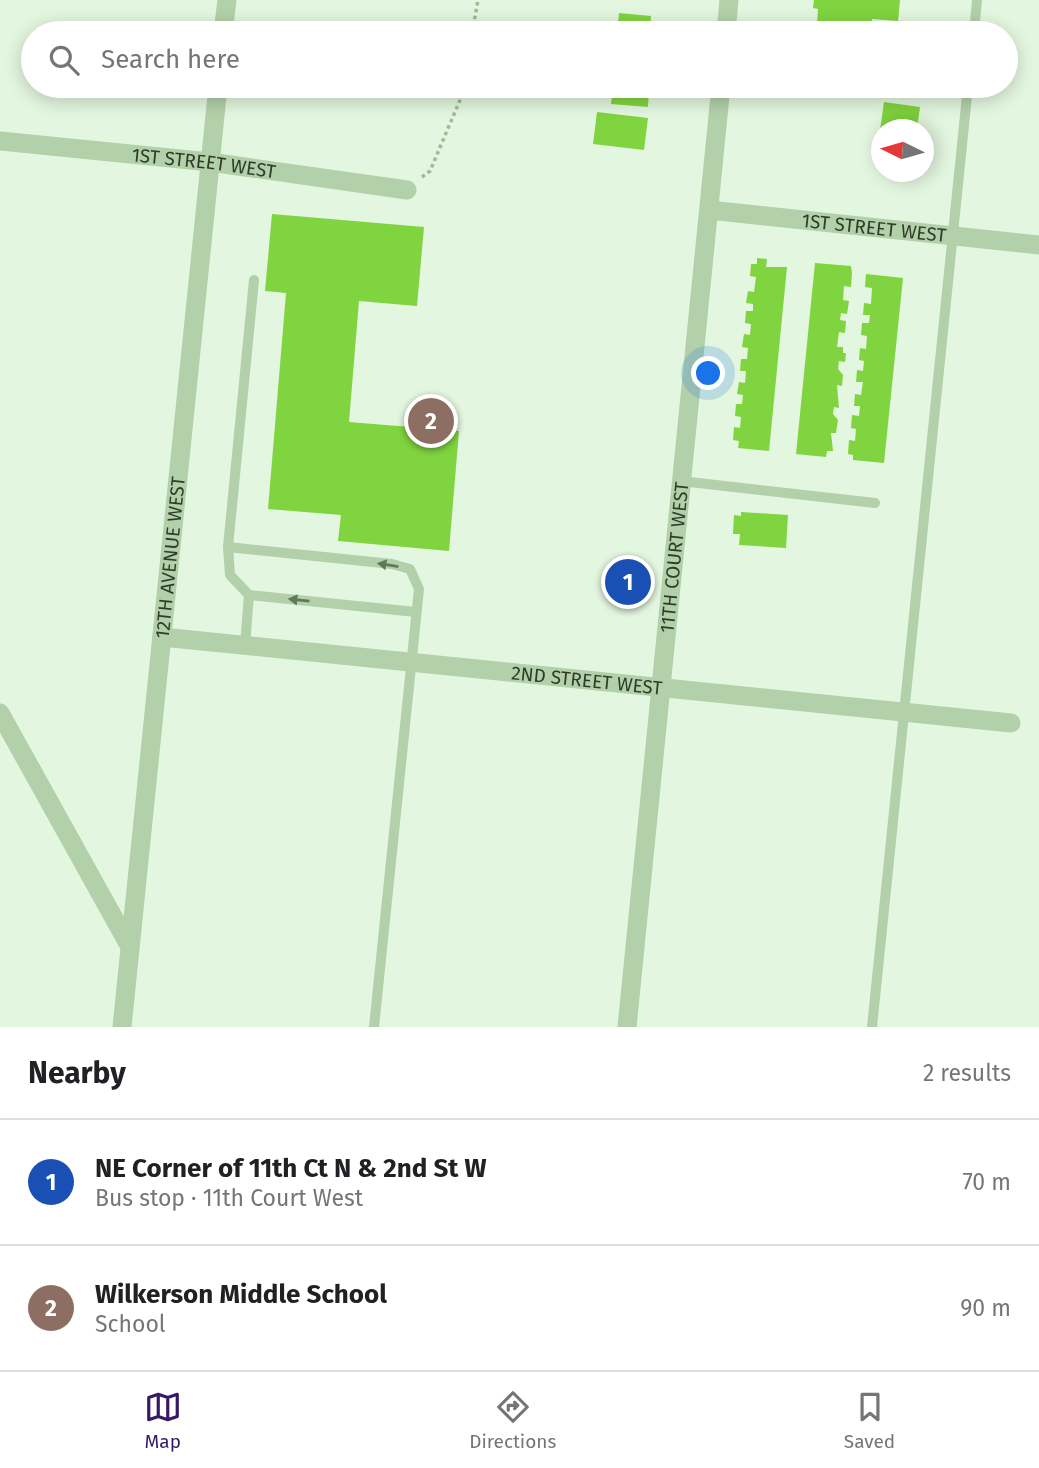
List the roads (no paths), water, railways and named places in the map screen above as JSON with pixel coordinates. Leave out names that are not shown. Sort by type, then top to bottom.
[{"type":"street","points":[[224,21],[227,0]]},
{"type":"street","points":[[727,21],[729,0]]},
{"type":"street","name":"12TH AVENUE WEST","points":[[122,1027],[217,98]]},
{"type":"street","name":"11TH COURT WEST","points":[[627,1027],[720,98]]},
{"type":"street","name":"1ST STREET WEST","points":[[0,141],[211,162],[407,190]]},
{"type":"street","name":"1ST STREET WEST","points":[[709,209],[1039,245]]},
{"type":"street","name":"2ND STREET WEST","points":[[162,636],[1011,723]]},
{"type":"street","points":[[0,713],[131,947]]},
{"type":"lane","points":[[975,21],[977,0]]},
{"type":"lane","points":[[872,1027],[967,98]]},
{"type":"lane","points":[[254,280],[228,547],[230,575],[249,595],[416,612]]},
{"type":"lane","points":[[681,481],[875,503]]},
{"type":"lane","points":[[228,547],[392,564],[410,569],[419,589],[374,1027]]},
{"type":"lane","points":[[245,645],[249,595]]},
{"type":"place","name":"Wilkerson Middle School","points":[[431,421]]},
{"type":"place","name":"NE Corner of 11th Ct N & 2nd St W","points":[[628,582]]}]
